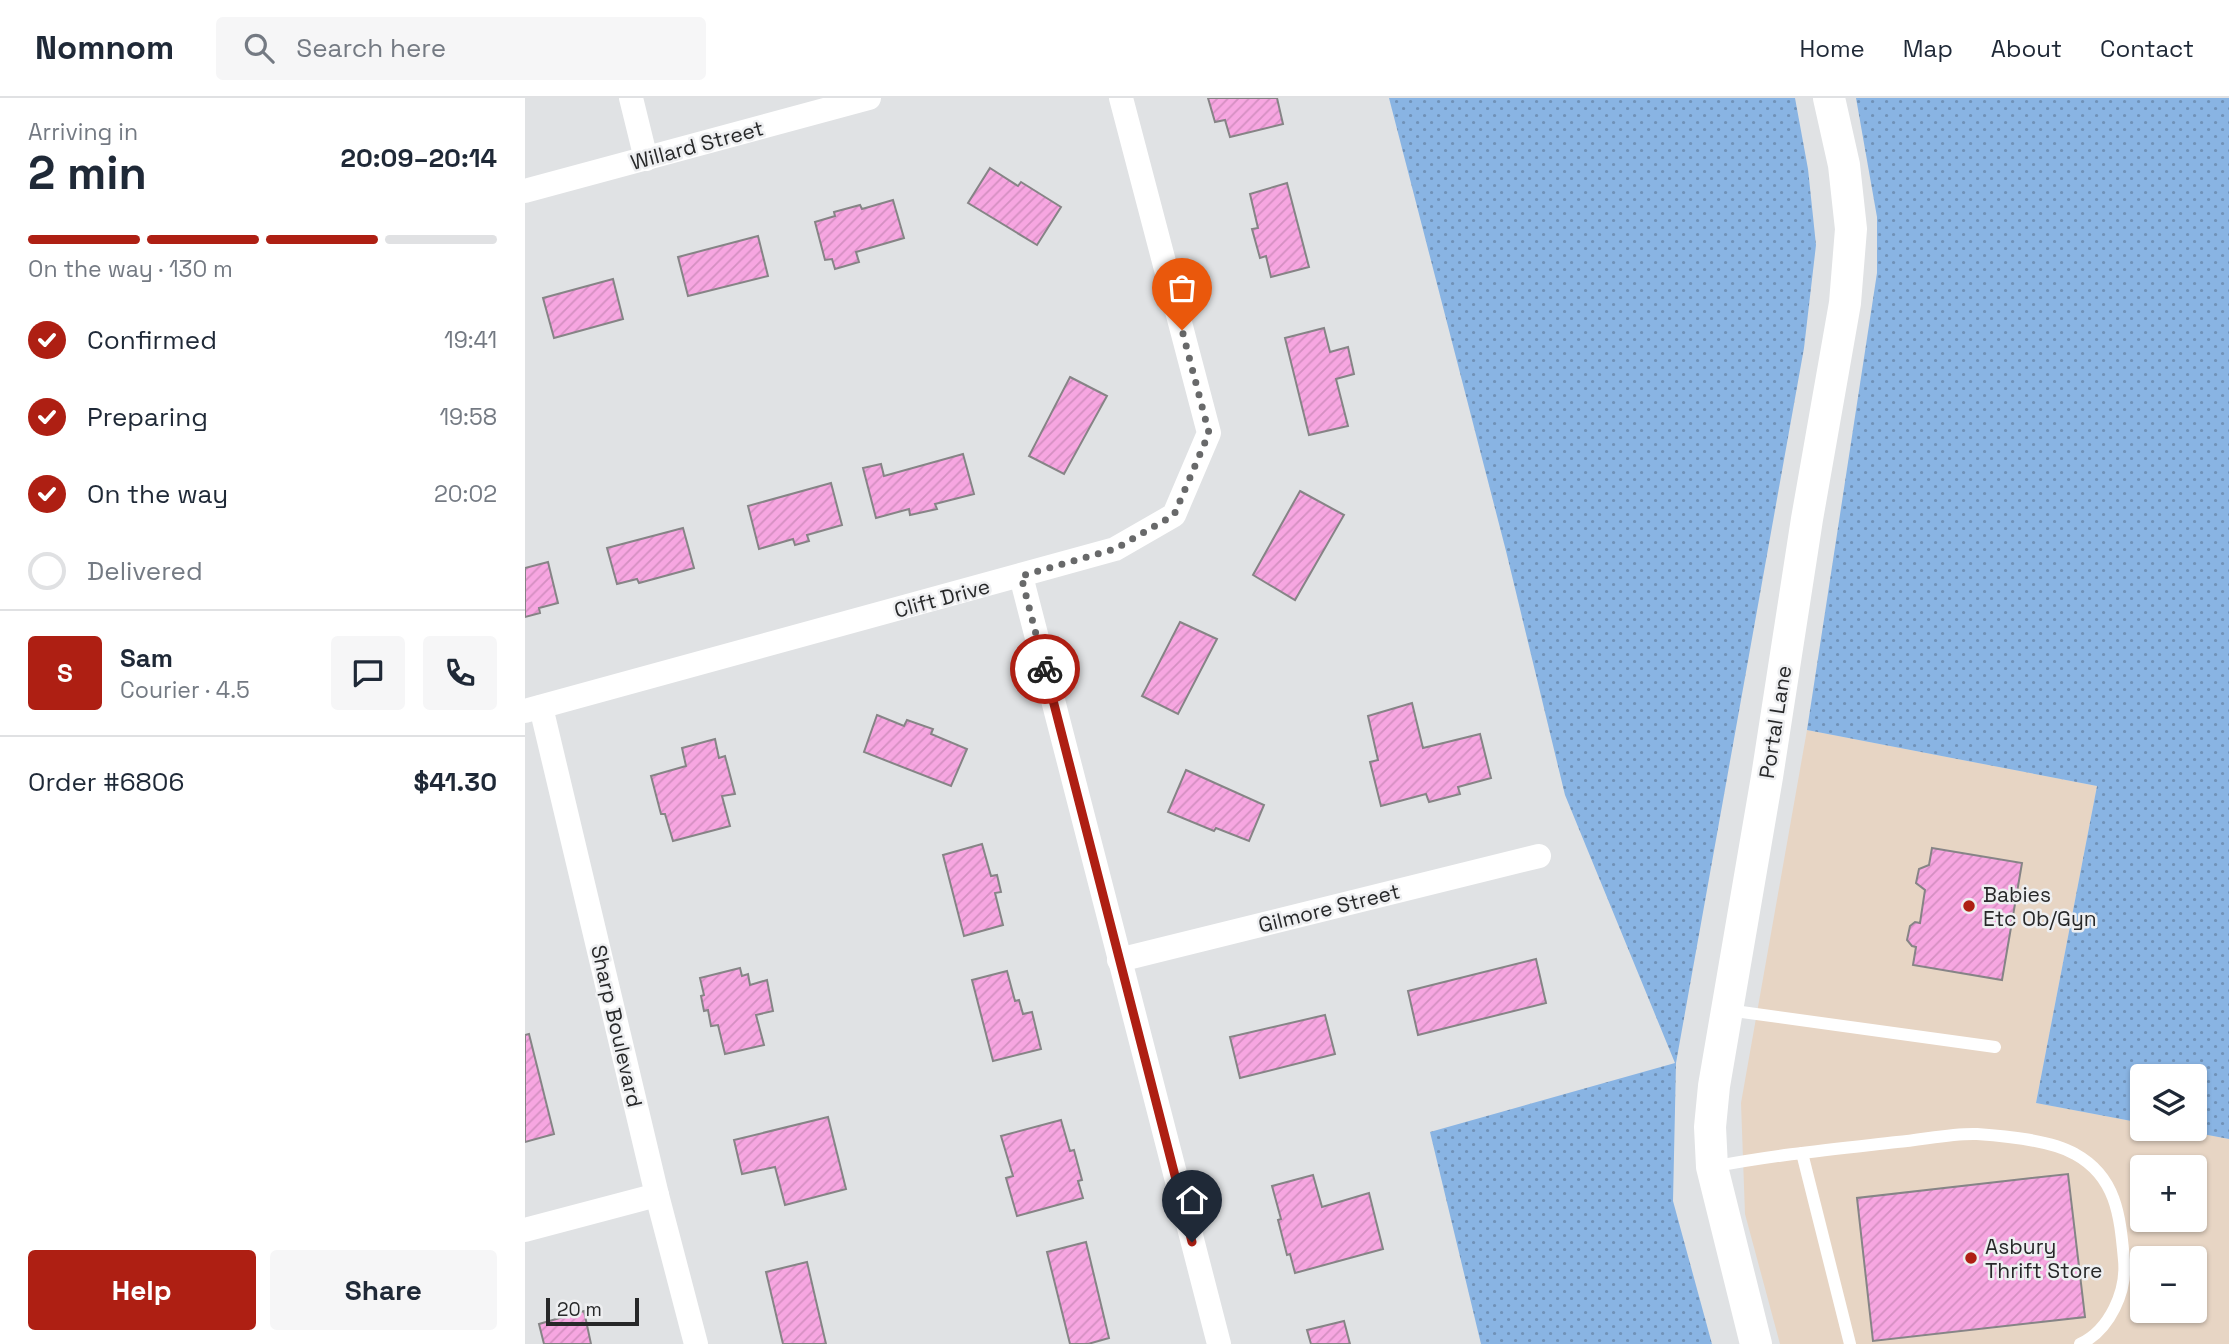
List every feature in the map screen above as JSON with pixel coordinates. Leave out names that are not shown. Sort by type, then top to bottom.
[{"type":"street","points":[[631,98],[646,159]]},
{"type":"street","name":"Willard Street","points":[[525,191],[869,98]]},
{"type":"street","name":"Clift Drive","points":[[533,709],[1115,549],[1174,515],[1209,433],[1121,98]]},
{"type":"street","name":"Portal Lane","points":[[1756,1344],[1712,1167],[1710,1127],[1807,519],[1846,303],[1851,229],[1844,165],[1829,98]]},
{"type":"street","points":[[1021,576],[1219,1344]]},
{"type":"street","name":"Sharp Boulevard","points":[[533,709],[696,1344]]},
{"type":"street","name":"Gilmore Street","points":[[1119,960],[1539,856]]},
{"type":"street","points":[[525,1230],[657,1195]]},
{"type":"lane","points":[[1727,1010],[1995,1047]]},
{"type":"lane","points":[[1712,1167],[1802,1153],[1974,1134],[2055,1144],[2077,1154],[2097,1172],[2112,1192],[2120,1214],[2126,1276],[2112,1314],[2087,1341],[2080,1344]]},
{"type":"lane","points":[[1802,1153],[1850,1344]]},
{"type":"shaded area","points":[[1389,98],[1795,98],[1808,169],[1816,245],[1804,348],[1676,1063],[1673,1201],[1712,1344],[1481,1344],[1430,1132],[1675,1063],[1565,795],[1506,551]]},
{"type":"shaded area","points":[[1856,98],[2229,98],[2229,1139],[2207,1135],[2207,1064],[2130,1064],[2130,1121],[2036,1103],[2097,786],[1807,730],[1877,273],[1877,217]]},
{"type":"shaded area","points":[[1807,730],[2097,786],[2036,1103],[2130,1121],[2130,1141],[2207,1141],[2207,1135],[2229,1139],[2229,1344],[1780,1344],[1745,1214],[1741,1103]]},
{"type":"building","points":[[1208,98],[1277,98],[1283,124],[1230,137],[1225,120],[1215,122]]},
{"type":"building","points":[[990,168],[1018,186],[1021,182],[1061,207],[1037,245],[968,203]]},
{"type":"building","points":[[1287,183],[1309,267],[1271,277],[1266,256],[1260,258],[1252,229],[1258,228],[1250,194]]},
{"type":"building","points":[[893,200],[904,238],[856,252],[859,262],[835,269],[832,259],[825,260],[815,222],[835,216],[834,212],[860,205],[862,209]]},
{"type":"building","points":[[758,236],[768,276],[688,296],[678,257]]},
{"type":"building","points":[[613,279],[623,319],[554,338],[543,298]]},
{"type":"building","points":[[1324,328],[1330,352],[1348,347],[1354,374],[1336,379],[1348,426],[1309,435],[1285,338]]},
{"type":"building","points":[[1070,377],[1107,396],[1064,474],[1029,456]]},
{"type":"building","points":[[963,454],[974,494],[935,504],[937,509],[910,515],[909,509],[876,518],[863,468],[881,464],[884,476]]},
{"type":"building","points":[[831,483],[842,525],[807,535],[809,541],[795,545],[793,539],[759,549],[748,506]]},
{"type":"building","points":[[1300,491],[1344,515],[1295,600],[1253,575]]},
{"type":"building","points":[[683,528],[694,568],[639,583],[637,579],[617,584],[607,548]]},
{"type":"building","points":[[548,562],[558,603],[539,608],[540,613],[525,617],[525,568]]},
{"type":"building","points":[[1180,622],[1217,639],[1178,714],[1142,696]]},
{"type":"building","points":[[1412,703],[1423,748],[1480,734],[1491,778],[1458,787],[1460,794],[1429,802],[1426,794],[1381,806],[1370,762],[1378,760],[1368,716]]},
{"type":"building","points":[[877,715],[904,726],[907,720],[933,729],[931,734],[967,749],[951,786],[864,752]]},
{"type":"building","points":[[715,739],[719,758],[725,756],[735,794],[722,796],[730,826],[673,841],[665,814],[661,814],[651,776],[686,766],[682,748]]},
{"type":"building","points":[[1186,770],[1264,805],[1249,841],[1216,828],[1214,831],[1168,812]]},
{"type":"building","points":[[982,844],[991,876],[997,875],[1001,892],[995,893],[1003,925],[964,936],[943,855]]},
{"type":"building","name":"Babies Etc Ob/Gyn","points":[[1932,848],[2022,863],[2002,980],[1913,965],[1916,947],[1907,940],[1910,926],[1915,922],[1920,923],[1925,890],[1916,883],[1919,869],[1929,865]]},
{"type":"building","points":[[1536,959],[1546,1003],[1418,1035],[1408,991]]},
{"type":"building","points":[[740,968],[742,976],[748,974],[750,985],[767,980],[773,1011],[756,1015],[764,1045],[725,1054],[718,1025],[711,1026],[708,1010],[704,1011],[700,978]]},
{"type":"building","points":[[1007,971],[1015,1001],[1019,1000],[1023,1014],[1032,1012],[1041,1049],[993,1061],[972,980]]},
{"type":"building","points":[[1325,1015],[1335,1054],[1240,1078],[1230,1037]]},
{"type":"building","points":[[529,1034],[554,1134],[525,1142],[525,1035]]},
{"type":"building","points":[[828,1117],[846,1189],[785,1205],[775,1167],[742,1174],[734,1140]]},
{"type":"building","points":[[1061,1120],[1070,1151],[1074,1150],[1082,1180],[1078,1181],[1083,1198],[1017,1216],[1006,1178],[1013,1176],[1001,1136]]},
{"type":"building","name":"Asbury Thrift Store","points":[[2068,1174],[2085,1317],[1873,1341],[1857,1198]]},
{"type":"building","points":[[1313,1175],[1322,1207],[1369,1193],[1383,1249],[1295,1273],[1290,1254],[1287,1255],[1272,1186]]},
{"type":"building","points":[[1086,1242],[1109,1338],[1088,1344],[1070,1344],[1047,1252]]},
{"type":"building","points":[[807,1262],[826,1344],[783,1344],[766,1272]]},
{"type":"building","points":[[584,1311],[591,1344],[544,1344],[539,1324]]},
{"type":"building","points":[[1344,1321],[1350,1344],[1311,1344],[1307,1330]]},
{"type":"way so far","points":[[1045,669],[1021,576],[1115,549],[1174,515],[1209,433],[1182,330]]},
{"type":"place","name":"Babies Etc Ob/Gyn","points":[[1969,906]]},
{"type":"place","name":"Asbury Thrift Store","points":[[1971,1258]]},
{"type":"route","points":[[1045,669],[1192,1242]]}]
